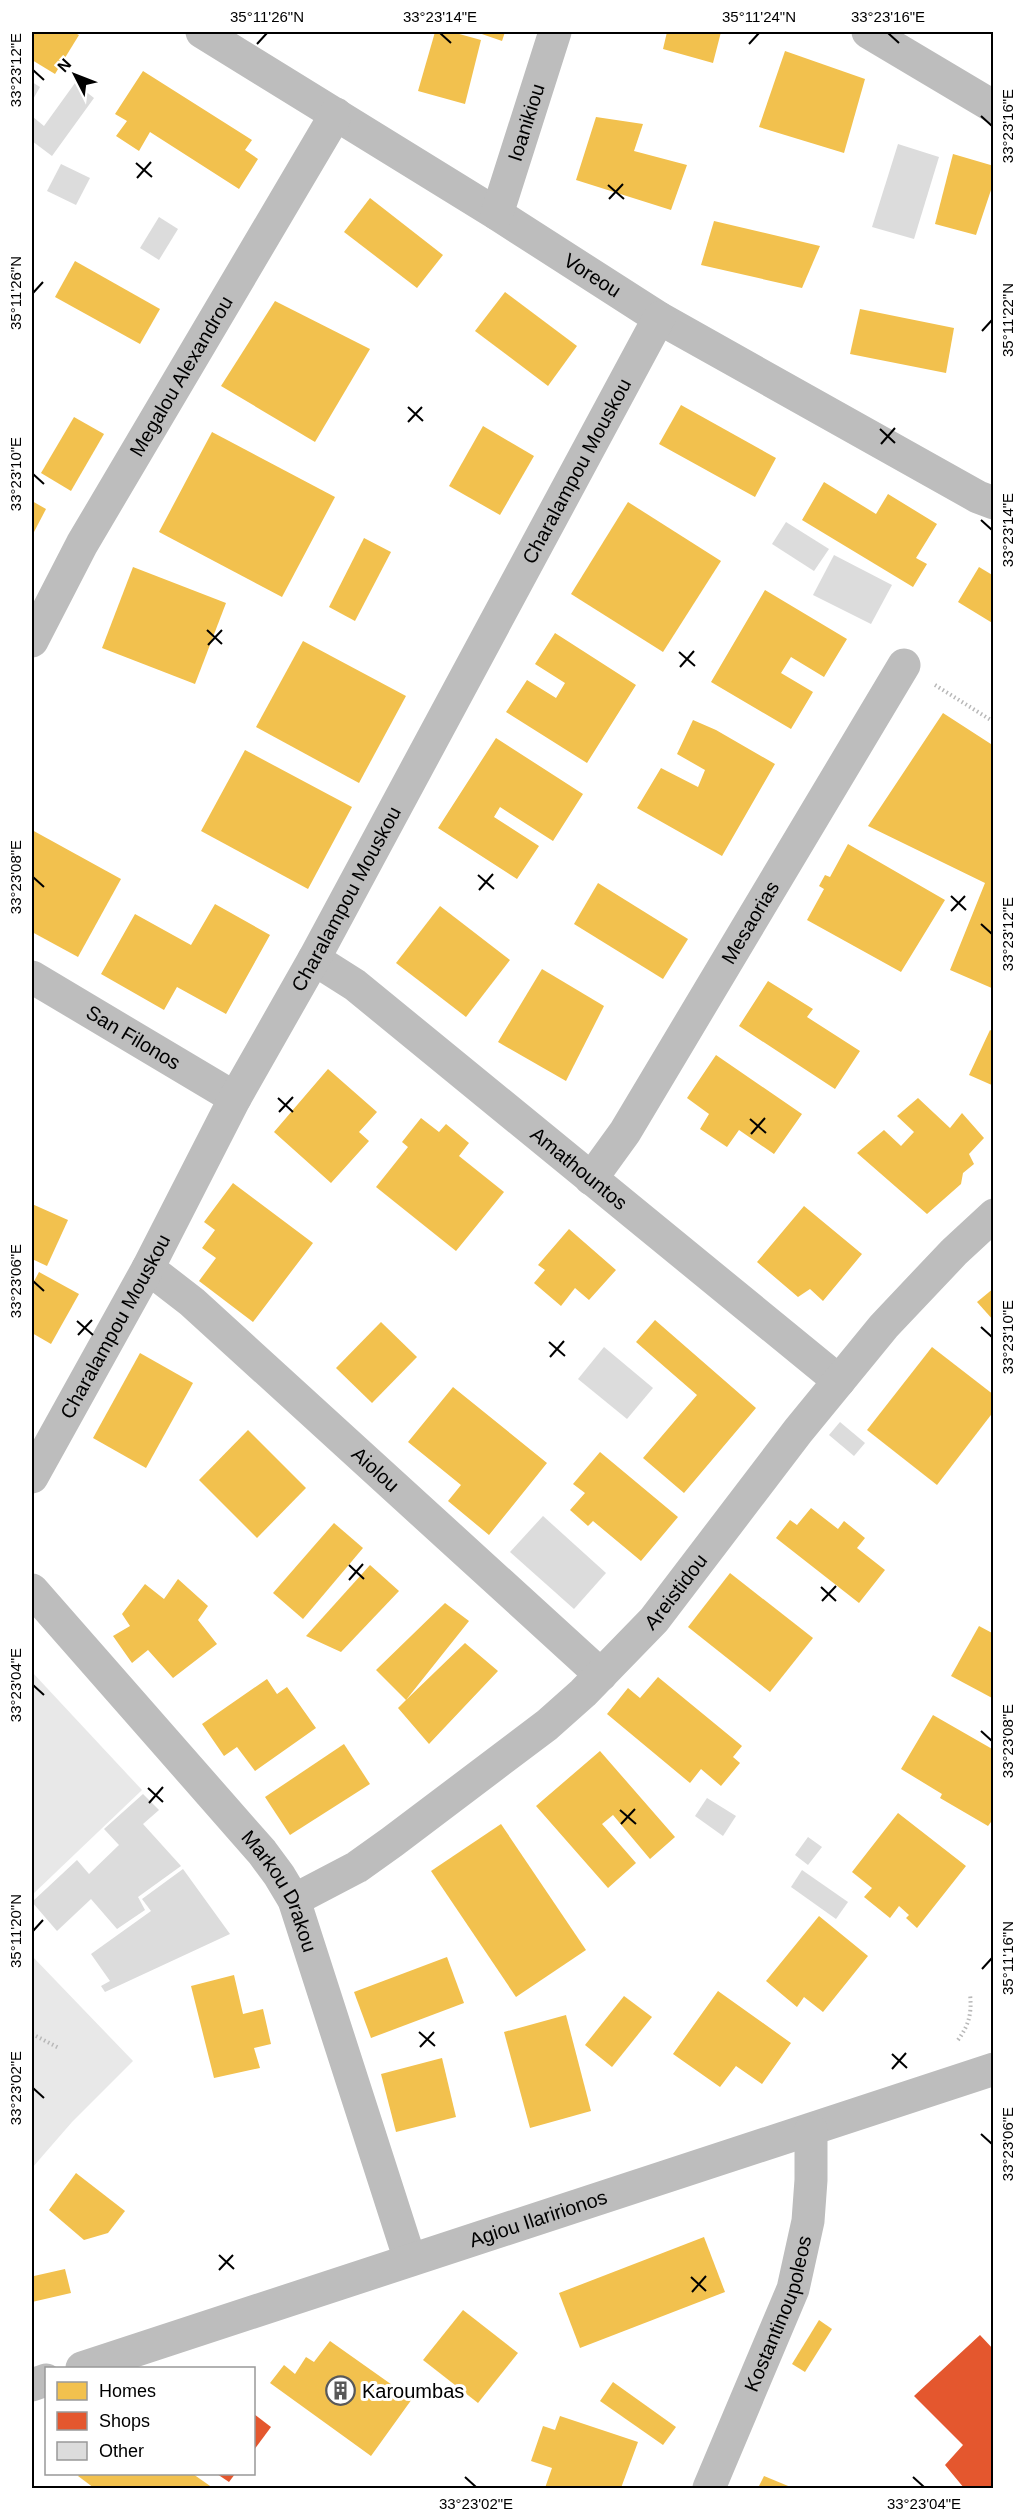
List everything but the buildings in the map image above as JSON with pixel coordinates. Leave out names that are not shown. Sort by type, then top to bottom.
[{"type":"street","name":"Voreou","points":[[202,32],[497,214],[659,318],[978,497],[993,503]]},
{"type":"street","name":"Ioanikiou","points":[[497,214],[555,32]]},
{"type":"street","points":[[876,34],[993,107]]},
{"type":"street","name":"Megalou Alexandrou","points":[[32,641],[82,544],[336,114]]},
{"type":"street","name":"Charalampou Mouskou","points":[[32,1477],[148,1268],[235,1098],[314,958],[659,318]]},
{"type":"street","name":"Mesaorias","points":[[591,1179],[625,1132],[904,665]]},
{"type":"street","name":"Amathountos","points":[[314,958],[355,985],[838,1382]]},
{"type":"street","name":"San Filonos","points":[[32,976],[235,1098]]},
{"type":"street","name":"Areistidou","points":[[294,1900],[349,1871],[392,1842],[548,1725],[601,1675],[654,1620],[838,1382],[908,1300],[993,1215]]},
{"type":"street","name":"Aiolou","points":[[148,1268],[192,1302],[601,1675]]},
{"type":"street","name":"Markou Drakou","points":[[32,1590],[262,1852],[294,1900],[410,2259]]},
{"type":"street","name":"Agiou Ilaririonos","points":[[85,2367],[993,2069]]},
{"type":"street","name":"Kostantinoupoleos","points":[[708,2488],[793,2289],[808,2221],[811,2130]]},
{"type":"path","points":[[904,665],[993,722]]},
{"type":"path","points":[[952,2048],[966,2029],[972,2013],[970,1994]]},
{"type":"path","points":[[32,2034],[59,2048]]},
{"type":"shaded area","points":[[32,1672],[142,1790],[32,1895]]},
{"type":"shaded area","points":[[32,1956],[133,2061],[72,2122],[32,2168]]},
{"type":"place","name":"Karoumbas","points":[[341,2391]]}]
